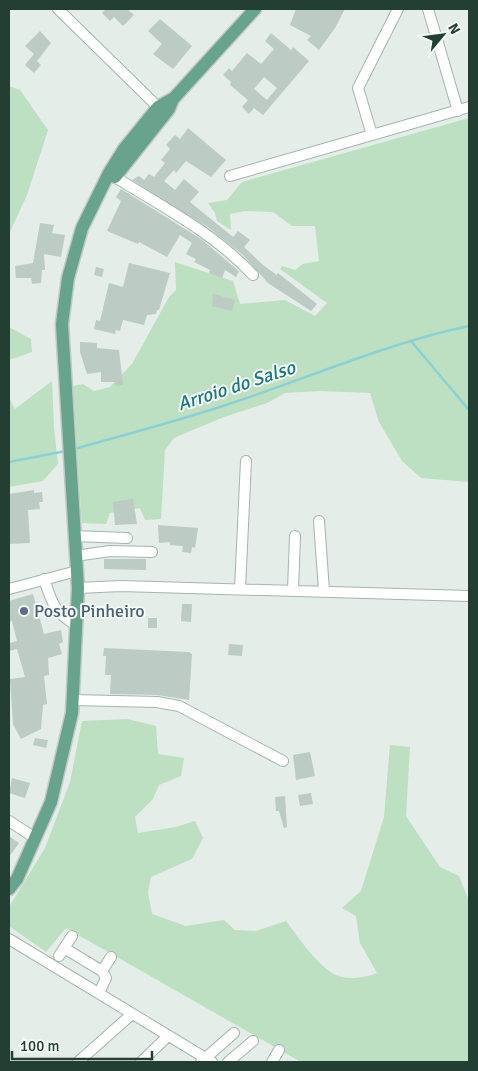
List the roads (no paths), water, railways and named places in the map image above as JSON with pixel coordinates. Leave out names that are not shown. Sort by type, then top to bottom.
[{"type":"main road","points":[[98,196],[156,126],[169,109],[174,98],[255,9]]},
{"type":"main road","points":[[9,889],[17,879],[51,802],[72,713],[78,588],[68,457],[62,324],[68,278],[82,228],[124,149],[158,107],[174,98]]},
{"type":"street","points":[[58,9],[158,107],[156,126]]},
{"type":"street","points":[[372,135],[358,88],[398,9]]},
{"type":"street","points":[[428,9],[458,110]]},
{"type":"street","points":[[230,176],[469,107]]},
{"type":"street","points":[[115,177],[214,239],[253,274]]},
{"type":"street","points":[[240,589],[246,461]]},
{"type":"street","points":[[319,521],[324,591]]},
{"type":"street","points":[[74,536],[127,538]]},
{"type":"street","points":[[293,590],[295,536]]},
{"type":"street","points":[[76,556],[110,551],[152,552]]},
{"type":"street","points":[[9,589],[77,571]]},
{"type":"street","points":[[44,579],[52,603],[59,615],[76,625]]},
{"type":"street","points":[[78,588],[293,590],[469,596]]},
{"type":"street","points":[[73,700],[157,702],[179,706],[283,761]]},
{"type":"street","points":[[9,821],[35,838]]},
{"type":"street","points":[[72,936],[62,952],[102,971],[106,978],[100,993]]},
{"type":"street","points":[[9,939],[100,993],[206,1061],[234,1033]]},
{"type":"street","points":[[102,971],[111,958]]},
{"type":"street","points":[[78,1062],[132,1014]]},
{"type":"street","points":[[141,1062],[168,1036]]},
{"type":"street","points":[[228,1062],[253,1041]]},
{"type":"street","points":[[272,1062],[279,1050]]},
{"type":"waterway","name":"Arroio do Salso","points":[[74,449],[215,409],[409,341],[469,326]]},
{"type":"waterway","points":[[411,341],[469,410]]},
{"type":"waterway","name":"Arroio do Salso","points":[[9,462],[66,451]]},
{"type":"place","name":"Posto Pinheiro","points":[[24,611]]}]
